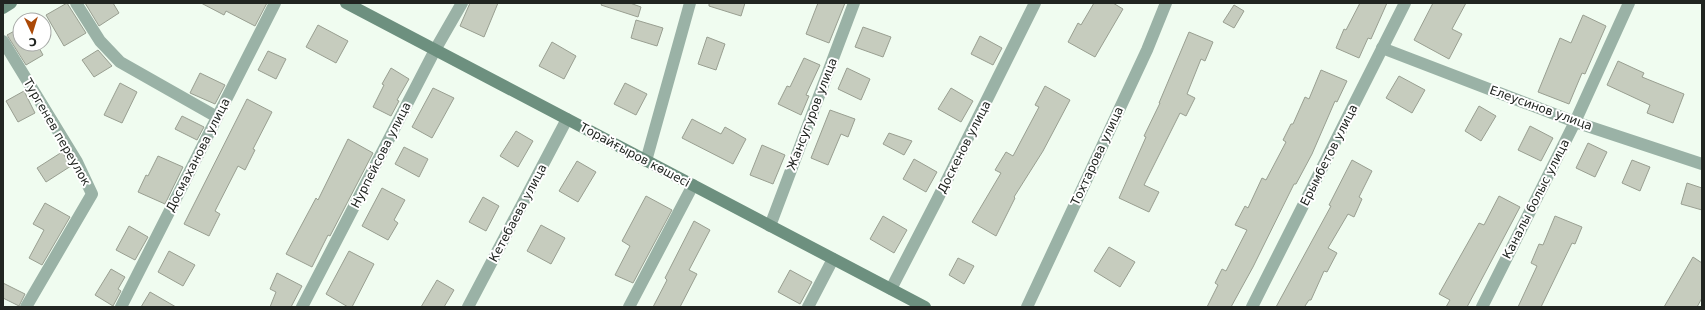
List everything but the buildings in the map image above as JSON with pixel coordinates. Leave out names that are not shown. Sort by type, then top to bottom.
[{"type":"street","points":[[3,8],[11,3]]},
{"type":"street","points":[[76,3],[100,41],[120,62],[217,117]]},
{"type":"street","name":"Досмаханова улица","points":[[121,307],[274,3]]},
{"type":"street","name":"Торайғыров көшесі","points":[[346,3],[925,307]]},
{"type":"street","name":"Нурпейсова улица","points":[[302,307],[462,3]]},
{"type":"street","points":[[646,161],[690,3]]},
{"type":"street","name":"Жансугуров улица","points":[[770,226],[854,3]]},
{"type":"street","name":"Доскенов улица","points":[[891,289],[938,200],[1035,3]]},
{"type":"street","name":"Тохтарова улица","points":[[1027,307],[1147,50],[1166,3]]},
{"type":"street","name":"Ерымбетов улица","points":[[1252,307],[1405,3]]},
{"type":"street","name":"Каналы болыс улица","points":[[1482,307],[1575,122],[1629,3]]},
{"type":"street","name":"Тургенев переулок","points":[[3,41],[77,162],[92,194],[26,307]]},
{"type":"street","name":"Елеусинов улица","points":[[1382,48],[1575,122],[1702,164]]},
{"type":"street","name":"Кетебаева улица","points":[[468,307],[567,119]]},
{"type":"street","points":[[629,307],[693,185]]},
{"type":"street","points":[[808,307],[833,259]]}]
